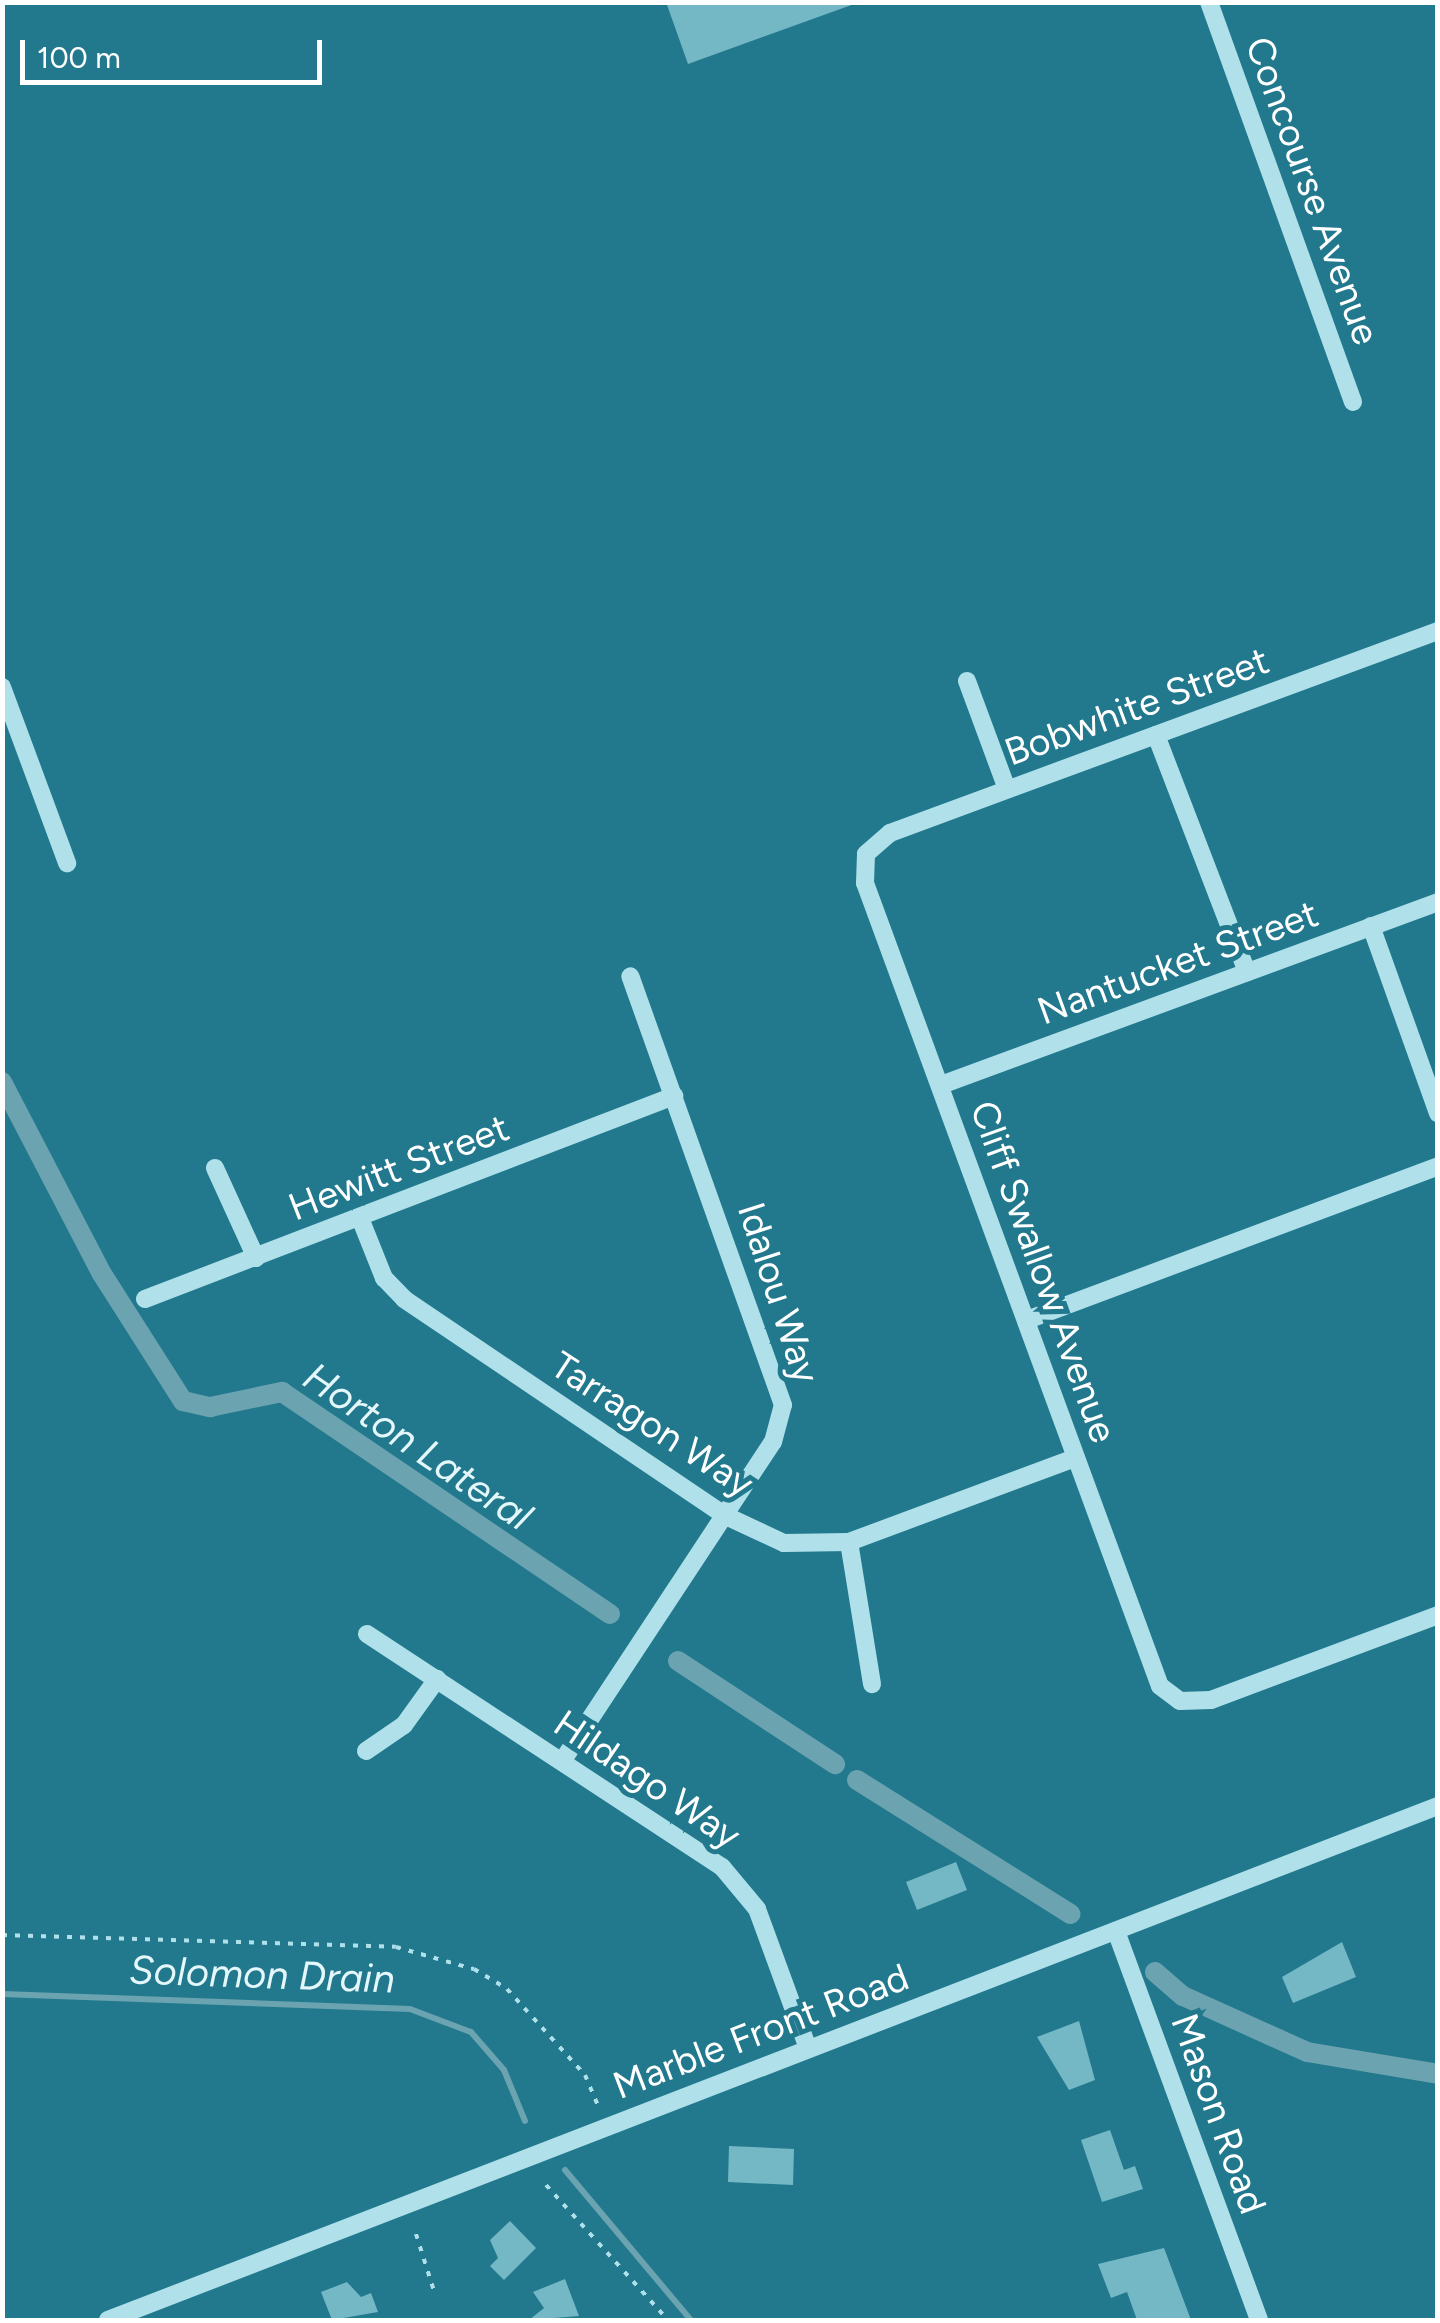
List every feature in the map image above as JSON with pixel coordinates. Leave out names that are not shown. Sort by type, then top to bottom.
[{"type":"street","name":"Concourse Avenue","points":[[1214,4],[1353,402]]},
{"type":"street","name":"Bobwhite Street","points":[[866,854],[890,832],[1438,630]]},
{"type":"street","points":[[967,681],[1007,790]]},
{"type":"street","points":[[2,687],[66,863]]},
{"type":"street","points":[[1156,735],[1246,972]]},
{"type":"street","name":"Cliff Swallow Avenue","points":[[866,854],[865,883],[1160,1686],[1180,1701],[1211,1700],[1438,1615]]},
{"type":"street","name":"Nantucket Street","points":[[941,1085],[1438,902]]},
{"type":"street","points":[[1371,926],[1438,1112]]},
{"type":"street","name":"Idalou Way","points":[[563,1760],[773,1442],[783,1406],[630,976]]},
{"type":"street","name":"Hewitt Street","points":[[146,1298],[674,1096]]},
{"type":"street","points":[[1027,1320],[1438,1166]]},
{"type":"street","points":[[214,1168],[256,1258]]},
{"type":"street","name":"Tarragon Way","points":[[360,1218],[384,1278],[404,1299],[726,1516],[784,1544],[849,1542],[1076,1458]]},
{"type":"street","points":[[849,1542],[872,1684]]},
{"type":"street","name":"Hildago Way","points":[[367,1634],[563,1760],[744,1887],[808,2048]]},
{"type":"street","points":[[366,1752],[404,1726],[438,1679]]},
{"type":"street","name":"Marble Front Road","points":[[108,2320],[1438,1806]]},
{"type":"street","name":"Mason Road","points":[[1116,1931],[1259,2320]]},
{"type":"path","points":[[2,1935],[396,1947],[474,1968],[507,1989],[585,2075],[598,2105]]},
{"type":"path","points":[[546,2185],[668,2320]]},
{"type":"path","points":[[416,2234],[434,2291]]},
{"type":"building","points":[[666,2],[857,2],[857,3],[688,64]]},
{"type":"building","points":[[956,1862],[967,1890],[917,1910],[906,1882]]},
{"type":"building","points":[[1342,1942],[1356,1977],[1293,2003],[1282,1977]]},
{"type":"building","points":[[1079,2021],[1095,2080],[1069,2090],[1037,2037]]},
{"type":"building","points":[[1110,2130],[1124,2170],[1135,2166],[1143,2189],[1102,2202],[1081,2140]]},
{"type":"building","points":[[729,2146],[794,2149],[793,2185],[728,2182]]},
{"type":"building","points":[[510,2221],[536,2248],[504,2280],[490,2266],[498,2258],[490,2240]]},
{"type":"building","points":[[1164,2248],[1191,2320],[1137,2320],[1127,2292],[1111,2298],[1098,2264]]},
{"type":"building","points":[[565,2279],[579,2316],[529,2320],[544,2308],[533,2292]]},
{"type":"building","points":[[347,2282],[361,2297],[371,2293],[378,2312],[332,2320],[321,2292]]},
{"type":"waterway","name":"Horton Lateral","points":[[2,1082],[102,1274],[183,1401],[210,1407],[282,1392],[610,1614]]},
{"type":"waterway","name":"Horton Lateral","points":[[678,1661],[835,1764]]},
{"type":"waterway","name":"Horton Lateral","points":[[857,1780],[1071,1914]]},
{"type":"waterway","name":"Horton Lateral","points":[[1155,1972],[1183,1996],[1307,2052],[1438,2074]]},
{"type":"waterway","name":"Solomon Drain","points":[[2,1994],[410,2009],[471,2032],[504,2070],[525,2121]]},
{"type":"waterway","name":"Solomon Drain","points":[[565,2170],[691,2320]]}]
